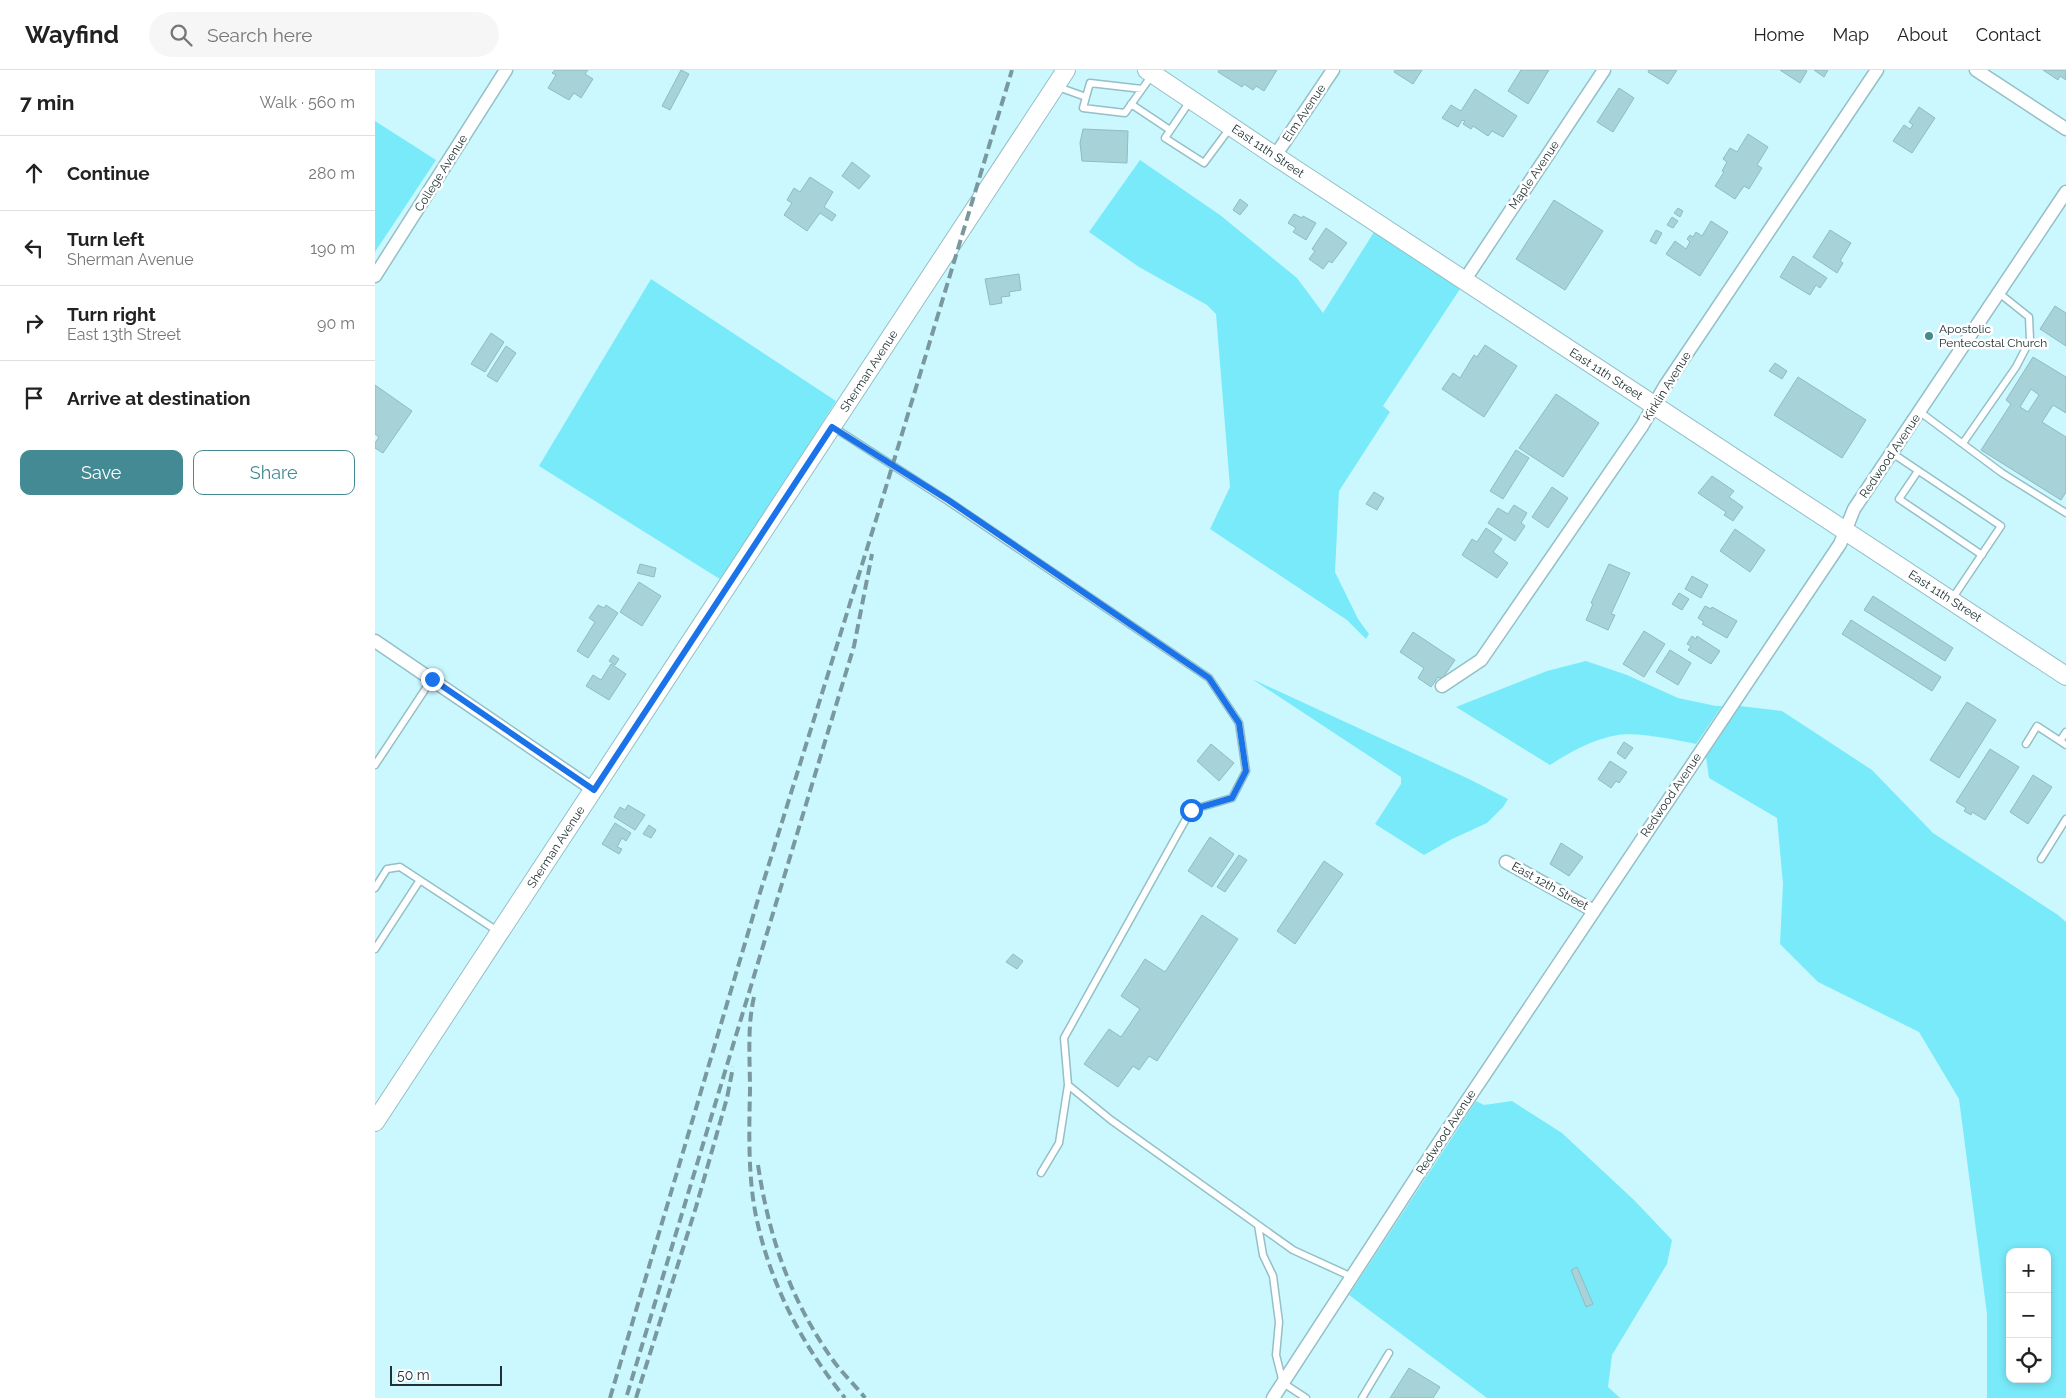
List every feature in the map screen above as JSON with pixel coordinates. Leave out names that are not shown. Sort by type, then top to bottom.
[{"type":"street","name":"College Avenue","points":[[375,276],[506,70]]},
{"type":"street","name":"Sherman Avenue","points":[[375,1122],[1066,70]]},
{"type":"street","name":"Elm Avenue","points":[[1275,156],[1333,70]]},
{"type":"street","name":"Maple Avenue","points":[[1464,280],[1604,70]]},
{"type":"street","name":"Kirklin Avenue","points":[[1442,686],[1481,660],[1642,426],[1654,405],[1877,70]]},
{"type":"street","points":[[1976,70],[2066,129]]},
{"type":"street","name":"East 11th Street","points":[[1150,72],[2066,676]]},
{"type":"street","name":"Redwood Avenue","points":[[1273,1398],[1594,910],[1840,544],[1854,509],[2065,194]]},
{"type":"street","points":[[375,641],[594,790]]},
{"type":"street","name":"East 12th Street","points":[[1505,862],[1594,910]]},
{"type":"lane","points":[[1142,89],[1090,83],[1083,108],[1111,108],[1125,112],[1142,89],[1150,72]]},
{"type":"lane","points":[[1056,86],[1085,97]]},
{"type":"lane","points":[[1191,99],[1165,138],[1205,163],[1231,127]]},
{"type":"lane","points":[[1131,104],[1170,130]]},
{"type":"lane","points":[[1963,443],[2017,367],[2030,340],[2029,317],[1999,294]]},
{"type":"lane","points":[[1920,412],[2002,473],[2066,513]]},
{"type":"lane","points":[[832,427],[948,500],[1209,678],[1239,723],[1246,771],[1232,798],[1191,810],[1064,1038],[1068,1085],[1059,1143],[1041,1173]]},
{"type":"lane","points":[[1892,453],[2001,526],[1951,600]]},
{"type":"lane","points":[[1918,471],[1899,500],[1982,555]]},
{"type":"lane","points":[[375,765],[432,679]]},
{"type":"lane","points":[[2026,744],[2037,726],[2063,743],[2066,732]]},
{"type":"lane","points":[[2041,859],[2066,819]]},
{"type":"lane","points":[[375,888],[387,869],[400,867],[500,932]]},
{"type":"lane","points":[[375,949],[420,880]]},
{"type":"lane","points":[[1068,1085],[1111,1120],[1293,1250],[1352,1277]]},
{"type":"lane","points":[[1258,1226],[1263,1255],[1273,1276],[1279,1322],[1277,1355],[1283,1383],[1306,1398]]},
{"type":"lane","points":[[1361,1398],[1389,1352]]},
{"type":"shaded area","points":[[375,121],[436,160],[375,252]]},
{"type":"shaded area","points":[[1140,160],[1220,215],[1297,278],[1323,313],[1374,232],[1460,289],[1383,406],[1390,412],[1339,491],[1335,572],[1358,619],[1369,634],[1366,639],[1347,620],[1210,529],[1230,487],[1216,314],[1207,305],[1139,267],[1089,232]]},
{"type":"shaded area","points":[[651,279],[836,401],[723,581],[539,466]]},
{"type":"shaded area","points":[[1586,661],[1627,675],[1678,698],[1722,706],[1696,744],[1646,735],[1618,735],[1582,747],[1550,765],[1456,707],[1547,671]]},
{"type":"shaded area","points":[[1252,679],[1469,779],[1508,799],[1503,807],[1487,823],[1452,839],[1424,855],[1375,824],[1401,784],[1401,777]]},
{"type":"shaded area","points":[[1740,706],[1782,711],[1872,770],[1933,833],[2066,922],[2066,1398],[1987,1398],[1987,1314],[1959,1099],[1919,1032],[1818,982],[1780,944],[1783,884],[1777,818],[1709,778],[1706,757]]},
{"type":"shaded area","points":[[1476,1101],[1484,1105],[1512,1101],[1562,1133],[1634,1200],[1672,1240],[1667,1264],[1612,1355],[1608,1387],[1620,1398],[1487,1398],[1349,1295]]},
{"type":"building","points":[[555,70],[588,70],[585,74],[593,79],[581,98],[574,93],[569,100],[548,88],[556,75],[552,73]]},
{"type":"building","points":[[681,70],[689,74],[670,110],[662,106]]},
{"type":"building","points":[[1219,70],[1277,70],[1264,91],[1256,86],[1253,90],[1244,84],[1242,87],[1218,72]]},
{"type":"building","points":[[1395,70],[1422,70],[1413,84],[1394,72]]},
{"type":"building","points":[[1521,70],[1549,70],[1528,104],[1508,91]]},
{"type":"building","points":[[1649,70],[1677,70],[1668,84],[1648,72]]},
{"type":"building","points":[[1780,70],[1805,70],[1807,71],[1800,83]]},
{"type":"building","points":[[1814,70],[1828,70],[1824,77]]},
{"type":"building","points":[[2043,70],[2066,70],[2066,80],[2060,76],[2058,80]]},
{"type":"building","points":[[1619,88],[1634,98],[1613,132],[1597,122]]},
{"type":"building","points":[[1475,89],[1517,116],[1503,137],[1492,131],[1488,136],[1473,126],[1471,129],[1463,124],[1465,121],[1462,120],[1458,127],[1442,118],[1451,105],[1461,111]]},
{"type":"building","points":[[1919,107],[1935,118],[1912,153],[1893,141],[1904,125],[1910,129],[1913,125],[1909,122]]},
{"type":"building","points":[[1083,129],[1128,131],[1127,163],[1082,161],[1080,143]]},
{"type":"building","points":[[1748,134],[1768,147],[1757,165],[1762,168],[1749,189],[1744,186],[1735,199],[1715,186],[1724,172],[1722,171],[1727,162],[1723,159],[1730,148],[1737,152]]},
{"type":"building","points":[[852,162],[870,176],[859,189],[842,176]]},
{"type":"building","points":[[810,177],[833,192],[824,207],[836,215],[832,221],[820,213],[807,231],[784,215],[792,203],[787,200],[794,188],[800,192]]},
{"type":"building","points":[[1240,199],[1248,205],[1240,215],[1233,210]]},
{"type":"building","points":[[1554,200],[1603,231],[1565,290],[1516,259]]},
{"type":"building","points":[[1678,208],[1683,211],[1680,217],[1674,213]]},
{"type":"building","points":[[1294,214],[1302,218],[1303,216],[1316,223],[1306,240],[1293,232],[1296,228],[1288,223]]},
{"type":"building","points":[[1672,217],[1678,221],[1673,228],[1667,225]]},
{"type":"building","points":[[1711,221],[1728,232],[1700,276],[1666,254],[1675,241],[1686,249],[1690,242],[1687,239],[1690,235],[1693,237],[1696,232],[1702,236]]},
{"type":"building","points":[[1326,228],[1347,243],[1332,263],[1329,261],[1323,269],[1309,259],[1315,251],[1312,249]]},
{"type":"building","points":[[1656,230],[1662,233],[1656,244],[1650,241]]},
{"type":"building","points":[[1830,230],[1851,243],[1840,261],[1843,263],[1837,273],[1813,257]]},
{"type":"building","points":[[1793,256],[1827,278],[1820,288],[1816,285],[1810,295],[1780,277]]},
{"type":"building","points":[[1019,274],[1021,290],[1009,292],[1010,296],[1001,297],[1002,303],[990,305],[985,279]]},
{"type":"building","points":[[2055,306],[2066,313],[2066,346],[2040,329]]},
{"type":"building","points":[[491,333],[504,342],[485,372],[471,364]]},
{"type":"building","points":[[1485,345],[1517,366],[1484,417],[1442,389],[1453,373],[1460,378],[1474,355],[1477,357]]},
{"type":"building","points":[[506,346],[516,353],[497,382],[487,376]]},
{"type":"building","points":[[2033,357],[2066,377],[2066,413],[2053,405],[2042,422],[2066,437],[2066,492],[2061,500],[1981,450],[2011,404],[2006,400]],"holes":[[[2031,389],[2039,395],[2028,412],[2020,407]]]},
{"type":"building","points":[[1775,363],[1787,371],[1782,379],[1769,371]]},
{"type":"building","points":[[1798,377],[1866,420],[1842,458],[1774,415]]},
{"type":"building","points":[[375,385],[412,411],[383,453],[375,448],[375,443],[379,437],[375,434]]},
{"type":"building","points":[[1556,394],[1599,423],[1563,477],[1519,448]]},
{"type":"building","points":[[1516,450],[1529,458],[1503,499],[1490,491]]},
{"type":"building","points":[[1712,476],[1734,491],[1729,497],[1743,507],[1733,521],[1724,515],[1726,512],[1698,493]]},
{"type":"building","points":[[1552,487],[1568,498],[1548,528],[1532,517]]},
{"type":"building","points":[[1374,492],[1384,498],[1377,510],[1366,504]]},
{"type":"building","points":[[1514,505],[1527,513],[1521,523],[1525,526],[1515,541],[1488,523],[1498,508],[1508,514]]},
{"type":"building","points":[[1486,528],[1502,539],[1493,552],[1508,563],[1497,578],[1462,555],[1472,539],[1477,542]]},
{"type":"building","points":[[1735,529],[1765,550],[1750,572],[1720,551]]},
{"type":"building","points":[[640,564],[656,568],[654,577],[637,573]]},
{"type":"building","points":[[1609,564],[1630,573],[1611,614],[1615,615],[1608,630],[1586,620],[1593,604],[1591,603]]},
{"type":"building","points":[[1692,576],[1708,585],[1701,598],[1685,589]]},
{"type":"building","points":[[639,582],[661,596],[642,626],[620,612]]},
{"type":"building","points":[[1679,593],[1689,599],[1682,610],[1672,604]]},
{"type":"building","points":[[1873,596],[1953,648],[1945,661],[1864,610]]},
{"type":"building","points":[[598,605],[604,608],[606,605],[618,613],[588,658],[577,651],[595,622],[589,618]]},
{"type":"building","points":[[1705,606],[1711,609],[1712,607],[1737,621],[1727,638],[1702,624],[1704,622],[1698,618]]},
{"type":"building","points":[[1851,620],[1941,677],[1932,691],[1842,634]]},
{"type":"building","points":[[1644,631],[1665,644],[1644,677],[1623,664]]},
{"type":"building","points":[[1413,632],[1455,660],[1442,679],[1438,677],[1431,687],[1418,678],[1424,668],[1400,652]]},
{"type":"building","points":[[1692,636],[1696,639],[1697,636],[1720,651],[1711,664],[1688,650],[1691,646],[1687,644]]},
{"type":"building","points":[[1670,650],[1691,663],[1678,685],[1656,672]]},
{"type":"building","points":[[613,655],[619,659],[615,665],[609,661]]},
{"type":"building","points":[[611,664],[626,674],[609,700],[586,686],[593,675],[601,680]]},
{"type":"building","points":[[1967,702],[1996,720],[1959,778],[1930,760]]},
{"type":"building","points":[[1624,742],[1633,748],[1625,759],[1617,753]]},
{"type":"building","points":[[1211,744],[1234,763],[1219,781],[1197,761]]},
{"type":"building","points":[[1990,749],[2019,767],[1985,820],[1972,812],[1971,815],[1964,811],[1966,808],[1956,802]]},
{"type":"building","points":[[1610,761],[1627,772],[1619,783],[1616,781],[1611,788],[1598,779]]},
{"type":"building","points":[[2033,775],[2052,787],[2028,824],[2010,812]]},
{"type":"building","points":[[628,805],[645,815],[635,830],[614,817],[620,807],[625,810]]},
{"type":"building","points":[[615,823],[631,833],[626,841],[622,838],[617,847],[622,849],[619,854],[602,844]]},
{"type":"building","points":[[649,825],[656,830],[651,838],[643,834]]},
{"type":"building","points":[[1210,837],[1234,854],[1212,887],[1188,871]]},
{"type":"building","points":[[1561,843],[1583,857],[1569,876],[1550,864]]},
{"type":"building","points":[[1239,855],[1247,860],[1225,892],[1217,887]]},
{"type":"building","points":[[1324,861],[1343,874],[1295,944],[1277,931]]},
{"type":"building","points":[[1202,915],[1238,939],[1157,1061],[1149,1056],[1139,1070],[1133,1066],[1118,1087],[1084,1064],[1109,1029],[1121,1037],[1140,1009],[1121,996],[1145,959],[1165,972]]},
{"type":"building","points":[[1013,954],[1023,961],[1017,969],[1006,962]]},
{"type":"building","points":[[1577,1267],[1593,1304],[1586,1307],[1571,1270]]},
{"type":"building","points":[[1409,1368],[1440,1387],[1433,1398],[1390,1398]]},
{"type":"railway","points":[[610,1398],[759,896],[879,510],[1012,70]]},
{"type":"railway","points":[[627,1395],[854,646],[872,554]]},
{"type":"railway","points":[[754,997],[749,1056],[749,1138],[750,1170],[756,1216],[770,1266],[790,1313],[815,1357],[845,1398]]},
{"type":"railway","points":[[636,1398],[696,1207],[727,1098],[733,1067]]},
{"type":"railway","points":[[758,1165],[768,1218],[794,1293],[806,1317],[835,1363],[865,1398]]},
{"type":"place","name":"Apostolic Pentecostal Church","points":[[1929,336]]},
{"type":"route","points":[[432,679],[594,790],[832,427],[948,500],[1209,678],[1239,723],[1246,771],[1232,798],[1191,810]]}]
